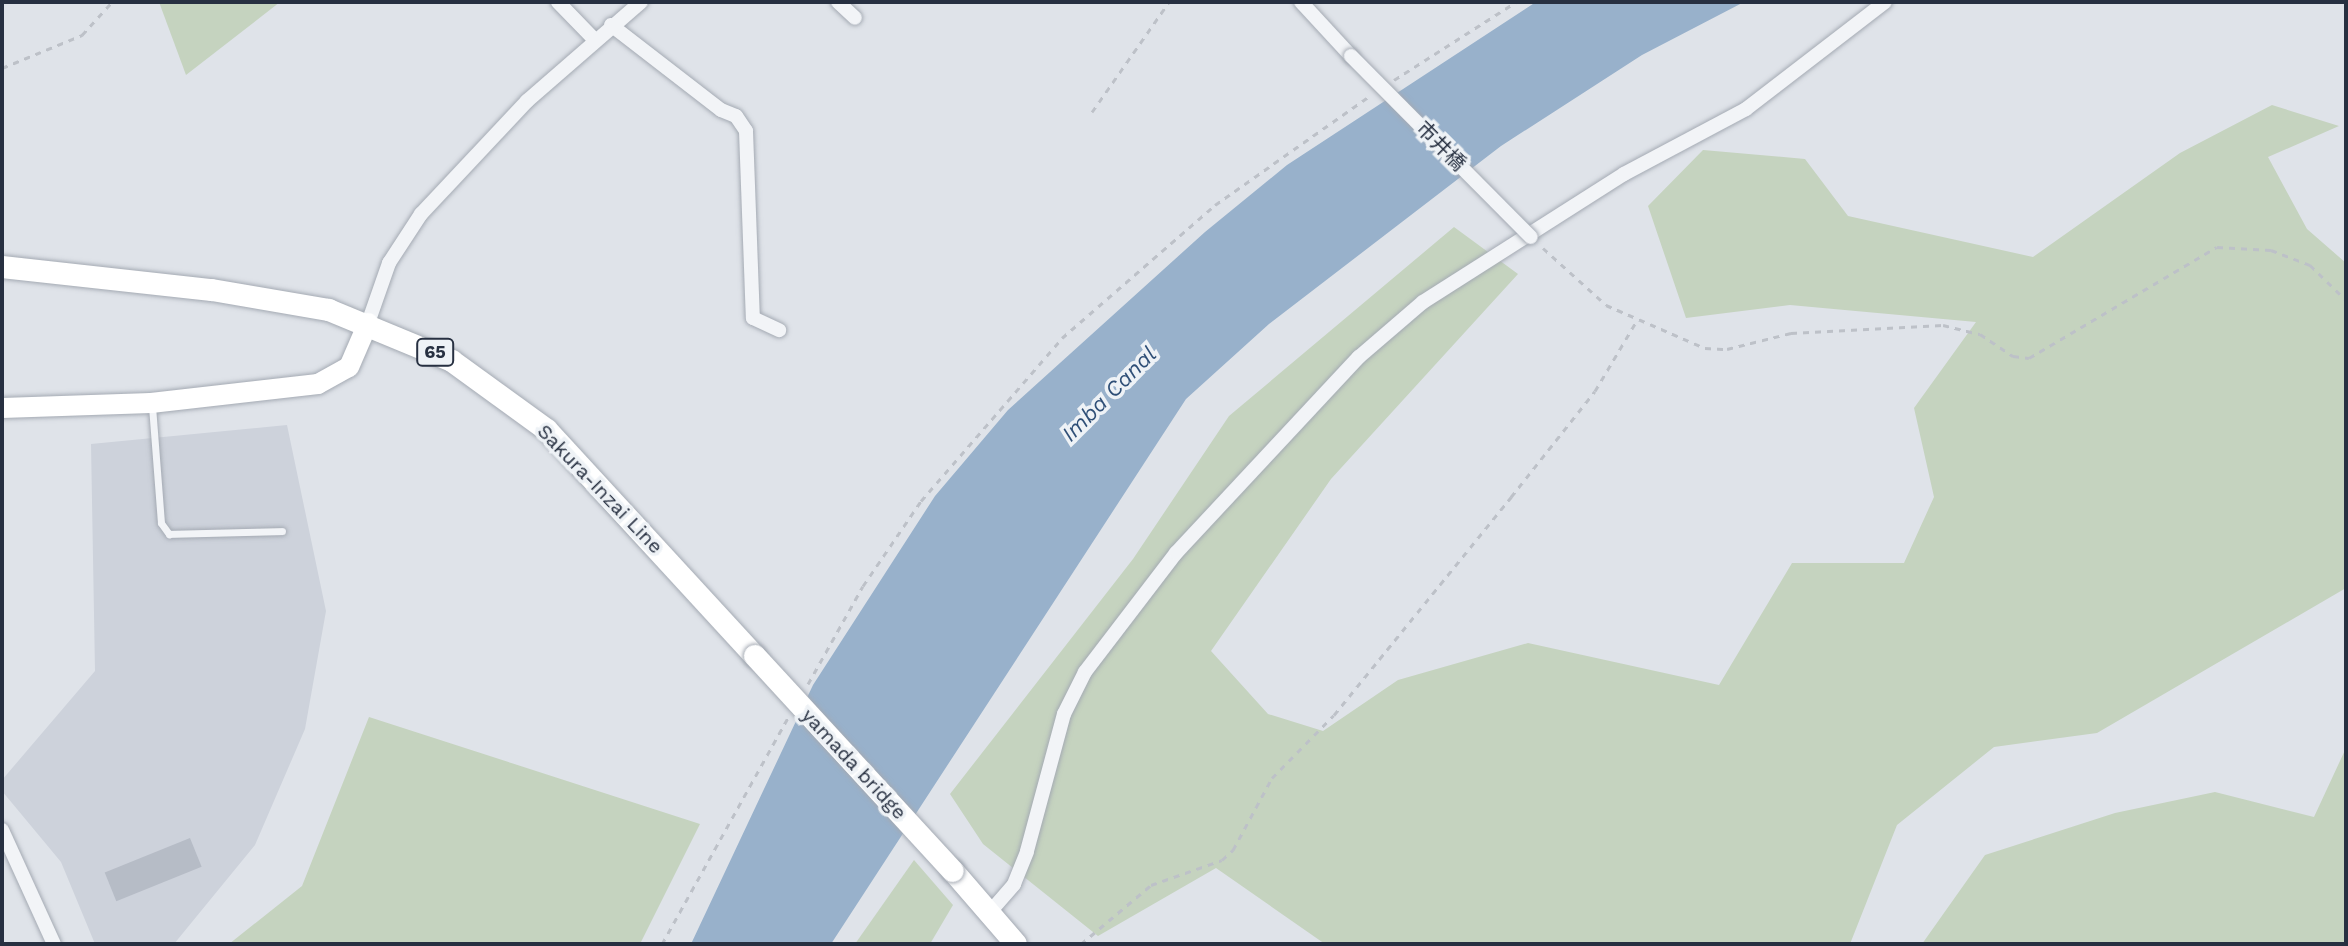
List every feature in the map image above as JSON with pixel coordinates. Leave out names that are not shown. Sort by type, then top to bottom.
[{"type":"main road","name":"Sakura-Inzai Line","points":[[2,267],[258,296],[368,323],[452,361],[547,430],[755,656]]},
{"type":"main road","name":"yamada bridge","points":[[755,656],[990,912]]},
{"type":"main road","name":"65","points":[[990,912],[1016,944]]},
{"type":"street","points":[[558,2],[594,39]]},
{"type":"street","points":[[2,408],[151,403],[318,384],[349,367],[389,263],[421,214],[461,167],[594,39],[641,2]]},
{"type":"street","points":[[838,2],[855,18]]},
{"type":"street","name":"市井橋","points":[[1301,2],[1531,237]]},
{"type":"street","points":[[990,912],[1014,884],[1027,851],[1064,714],[1085,672],[1176,553],[1359,357],[1423,302],[1597,191],[1746,109],[1885,2]]},
{"type":"street","points":[[611,25],[721,110],[736,116],[746,131],[753,318],[779,330]]},
{"type":"street","points":[[2,830],[54,944]]},
{"type":"lane","points":[[151,403],[161,523],[169,534],[282,531]]},
{"type":"path","points":[[2,68],[82,35],[112,2]]},
{"type":"path","points":[[1092,112],[1169,2]]},
{"type":"path","points":[[1388,84],[1516,2]]},
{"type":"path","points":[[806,687],[863,586],[921,501],[1062,338],[1215,205],[1376,92]]},
{"type":"path","points":[[1531,237],[1573,279],[1636,322],[1705,348],[1727,349],[1791,333],[1943,325],[1980,334],[2013,356],[2029,358],[2191,259],[2217,247],[2242,245],[2310,265],[2346,300]]},
{"type":"path","points":[[1081,944],[1151,885],[1222,860],[1233,850],[1272,778],[1334,715],[1511,497],[1595,391],[1636,322]]},
{"type":"path","points":[[662,944],[790,715]]},
{"type":"shaded area","points":[[287,425],[326,611],[305,729],[255,845],[174,944],[95,944],[61,862],[2,791],[2,780],[95,671],[91,444]]},
{"type":"green space","points":[[159,2],[280,2],[186,75]]},
{"type":"green space","points":[[2272,105],[2339,126],[2268,157],[2307,229],[2346,263],[2346,588],[2097,733],[1994,747],[1897,825],[1850,944],[1325,944],[1216,868],[1098,936],[983,844],[950,794],[1133,559],[1229,416],[1454,227],[1518,274],[1331,479],[1211,651],[1268,714],[1323,731],[1398,680],[1528,643],[1719,685],[1792,563],[1904,563],[1934,497],[1914,408],[1976,322],[1790,305],[1686,318],[1648,206],[1703,150],[1805,159],[1848,216],[2033,257],[2180,153]]},
{"type":"green space","points":[[369,717],[700,824],[640,944],[229,944],[302,886]]},
{"type":"green space","points":[[2346,748],[2346,944],[1922,944],[1985,855],[2115,813],[2215,792],[2314,817]]},
{"type":"green space","points":[[914,860],[953,905],[930,944],[855,944]]},
{"type":"water","name":"Imba Canal","points":[[1536,2],[1744,2],[1642,55],[1501,146],[1269,324],[1186,399],[831,944],[691,944],[813,685],[935,496],[1008,410],[1205,232],[1287,165]]},
{"type":"building","points":[[190,838],[202,867],[116,901],[105,872]]}]
